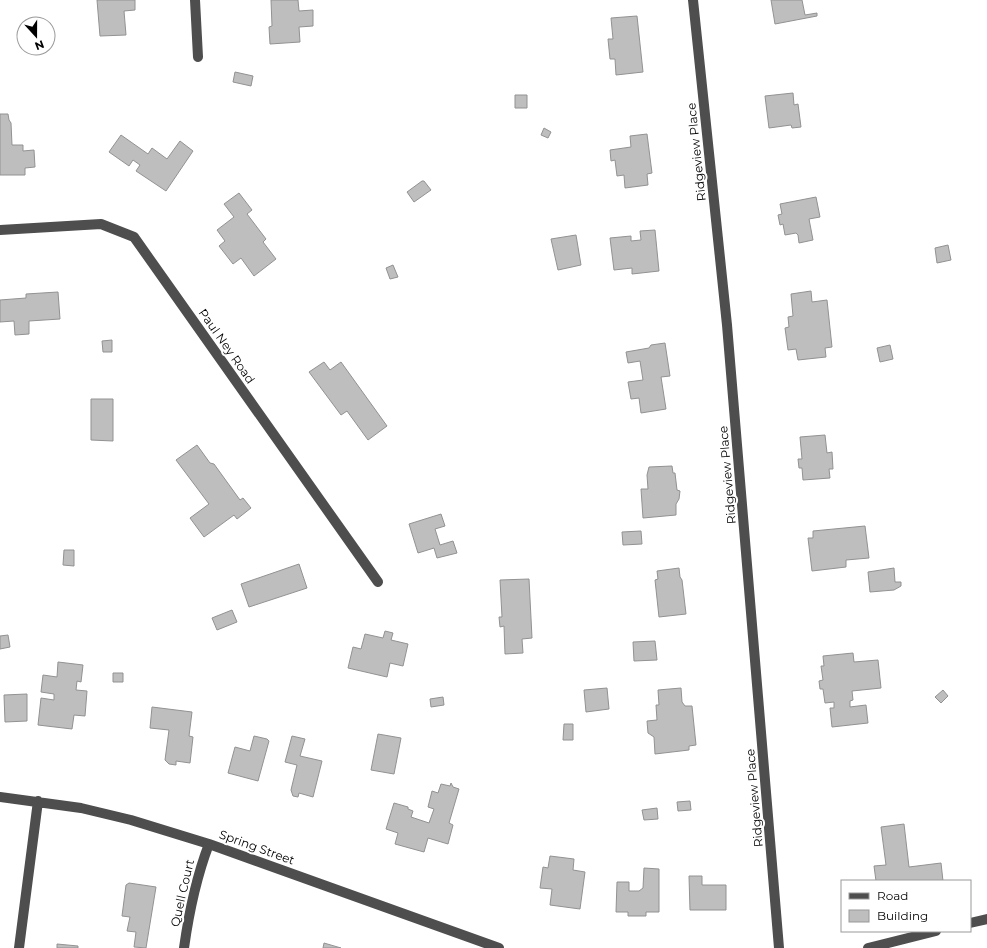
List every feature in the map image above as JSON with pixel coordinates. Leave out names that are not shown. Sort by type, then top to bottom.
[{"type":"street","points":[[195,0],[198,57]]},
{"type":"street","name":"Ridgeview Place","points":[[694,0],[727,325],[779,948]]},
{"type":"street","name":"Paul Ney Road","points":[[0,230],[101,224],[134,237],[378,582]]},
{"type":"street","name":"Spring Street","points":[[0,797],[81,808],[131,820],[208,844],[499,948]]},
{"type":"street","points":[[19,948],[38,801]]},
{"type":"street","name":"Quell Court","points":[[184,948],[192,898],[208,844]]},
{"type":"street","points":[[971,923],[987,919]]},
{"type":"street","points":[[868,948],[932,932]]},
{"type":"building","points":[[97,0],[135,0],[135,10],[124,11],[126,35],[100,36]]},
{"type":"building","points":[[271,0],[298,0],[299,11],[313,10],[313,26],[299,27],[300,42],[270,44],[269,27],[272,26]]},
{"type":"building","points":[[771,0],[802,0],[805,15],[817,13],[817,16],[775,24]]},
{"type":"building","points":[[637,16],[643,72],[616,75],[615,59],[610,59],[608,39],[613,39],[611,18]]},
{"type":"building","points":[[235,72],[253,76],[251,86],[233,82]]},
{"type":"building","points":[[793,93],[794,105],[798,104],[801,127],[792,128],[791,125],[769,128],[765,96]]},
{"type":"building","points":[[515,95],[527,95],[527,108],[515,108]]},
{"type":"building","points":[[0,114],[8,114],[11,123],[12,145],[23,145],[23,151],[34,150],[35,167],[25,168],[25,175],[0,175]]},
{"type":"building","points":[[544,128],[551,132],[548,138],[541,135]]},
{"type":"building","points":[[647,134],[652,173],[647,174],[648,185],[625,188],[624,175],[617,176],[615,160],[611,161],[610,150],[631,147],[630,136]]},
{"type":"building","points":[[121,135],[148,154],[152,148],[167,159],[180,141],[193,151],[166,191],[136,171],[140,165],[133,160],[129,166],[109,152]]},
{"type":"building","points":[[424,181],[431,190],[414,202],[407,192]]},
{"type":"building","points":[[239,193],[252,210],[247,214],[266,239],[263,242],[276,259],[254,276],[241,258],[233,264],[219,246],[225,241],[217,230],[234,217],[224,204]]},
{"type":"building","points":[[816,197],[820,217],[809,219],[813,240],[799,243],[798,235],[796,233],[785,235],[783,224],[780,225],[778,215],[782,214],[780,204]]},
{"type":"building","points":[[655,230],[659,271],[632,274],[632,268],[614,270],[610,238],[631,236],[631,241],[641,240],[640,231]]},
{"type":"building","points":[[576,235],[581,265],[558,270],[551,239]]},
{"type":"building","points":[[948,245],[951,260],[937,263],[935,248]]},
{"type":"building","points":[[393,265],[398,277],[390,279],[386,268]]},
{"type":"building","points":[[811,291],[812,302],[827,300],[832,347],[825,348],[826,357],[798,360],[796,349],[788,350],[785,328],[789,327],[788,317],[793,316],[791,294]]},
{"type":"building","points":[[58,292],[60,319],[29,321],[29,334],[15,335],[14,321],[0,322],[0,300],[26,298],[26,294]]},
{"type":"building","points":[[112,340],[112,352],[103,352],[102,341]]},
{"type":"building","points":[[665,343],[670,376],[661,377],[666,409],[641,413],[639,398],[631,399],[628,382],[643,380],[640,361],[628,363],[626,352],[649,348],[651,345]]},
{"type":"building","points":[[890,345],[893,359],[880,362],[877,348]]},
{"type":"building","points":[[324,362],[330,370],[341,362],[387,426],[368,440],[347,411],[341,415],[309,372]]},
{"type":"building","points":[[91,399],[113,399],[113,441],[91,440]]},
{"type":"building","points":[[825,435],[827,453],[832,452],[833,469],[829,469],[830,478],[803,480],[802,468],[799,468],[798,459],[802,459],[800,437]]},
{"type":"building","points":[[197,445],[210,463],[214,464],[240,500],[243,498],[251,508],[237,519],[234,515],[204,537],[190,518],[209,504],[176,460]]},
{"type":"building","points":[[672,466],[673,473],[675,473],[677,490],[680,491],[679,499],[676,504],[676,515],[643,518],[641,489],[648,489],[647,475],[649,467]]},
{"type":"building","points":[[441,514],[445,526],[435,529],[440,545],[453,541],[457,553],[437,558],[434,548],[418,553],[409,524]]},
{"type":"building","points":[[865,526],[869,558],[846,560],[846,567],[812,571],[808,538],[813,538],[813,531]]},
{"type":"building","points":[[641,531],[642,544],[623,545],[622,532]]},
{"type":"building","points":[[64,550],[74,550],[74,566],[63,565]]},
{"type":"building","points":[[299,564],[307,588],[249,607],[241,584]]},
{"type":"building","points":[[679,568],[686,614],[659,617],[655,580],[658,579],[657,571]]},
{"type":"building","points":[[894,568],[895,582],[901,582],[901,586],[894,590],[870,592],[868,572]]},
{"type":"building","points":[[529,579],[532,638],[522,639],[523,653],[505,654],[504,626],[500,627],[499,617],[502,617],[500,580]]},
{"type":"building","points":[[232,610],[237,622],[217,630],[212,618]]},
{"type":"building","points":[[385,631],[393,633],[391,640],[408,644],[403,666],[390,663],[387,677],[348,668],[353,647],[361,649],[365,634],[383,638]]},
{"type":"building","points":[[8,635],[10,647],[0,649],[0,636]]},
{"type":"building","points":[[655,641],[657,660],[634,661],[633,642]]},
{"type":"building","points":[[853,653],[854,662],[878,660],[881,688],[852,691],[853,700],[850,701],[850,707],[866,705],[868,723],[832,727],[830,708],[834,708],[834,702],[825,703],[823,689],[820,689],[819,681],[823,680],[821,666],[824,666],[823,656]]},
{"type":"building","points":[[58,662],[83,665],[81,682],[77,681],[76,690],[87,691],[85,716],[74,715],[72,729],[38,725],[41,698],[54,700],[54,694],[41,692],[43,675],[57,677]]},
{"type":"building","points":[[113,673],[123,673],[123,682],[113,682]]},
{"type":"building","points":[[607,688],[609,709],[586,712],[584,690]]},
{"type":"building","points":[[681,688],[682,702],[685,706],[692,706],[696,745],[689,746],[689,750],[655,754],[654,737],[648,733],[647,721],[657,720],[656,705],[659,705],[658,690]]},
{"type":"building","points":[[943,690],[948,696],[941,703],[935,697]]},
{"type":"building","points":[[27,694],[27,721],[5,722],[4,695]]},
{"type":"building","points":[[443,697],[444,705],[431,707],[430,699]]},
{"type":"building","points":[[152,707],[192,712],[189,736],[193,737],[190,763],[176,761],[176,765],[169,764],[165,760],[169,730],[150,728]]},
{"type":"building","points":[[564,724],[573,724],[573,740],[563,740]]},
{"type":"building","points":[[378,734],[401,738],[394,774],[371,770]]},
{"type":"building","points":[[254,736],[267,739],[269,741],[258,781],[228,773],[235,747],[250,751]]},
{"type":"building","points":[[292,736],[305,739],[300,756],[322,761],[313,797],[299,793],[298,797],[293,796],[291,790],[297,765],[285,762]]},
{"type":"building","points":[[451,783],[453,787],[459,789],[449,823],[453,825],[448,844],[428,838],[424,852],[395,844],[398,833],[386,829],[394,803],[408,807],[408,809],[413,811],[411,817],[429,823],[434,809],[428,807],[432,791],[438,793],[441,784],[450,786]]},
{"type":"building","points":[[690,801],[691,810],[678,811],[677,802]]},
{"type":"building","points":[[657,808],[658,819],[644,820],[642,810]]},
{"type":"building","points":[[904,824],[909,867],[941,863],[943,880],[876,880],[874,866],[886,865],[881,827]]},
{"type":"building","points":[[550,856],[574,859],[573,870],[585,872],[580,909],[550,905],[552,889],[540,888],[543,867],[548,868]]},
{"type":"building","points":[[644,868],[659,869],[659,912],[646,912],[646,916],[628,916],[628,912],[616,912],[617,882],[629,882],[629,891],[639,891],[643,888]]},
{"type":"building","points":[[689,876],[702,876],[702,885],[726,885],[726,910],[690,910]]},
{"type":"building","points":[[129,883],[156,887],[146,948],[134,947],[136,932],[127,931],[130,917],[122,916],[126,885]]},
{"type":"building","points":[[324,943],[341,948],[323,948]]},
{"type":"building","points":[[57,944],[78,946],[78,948],[57,948]]}]
